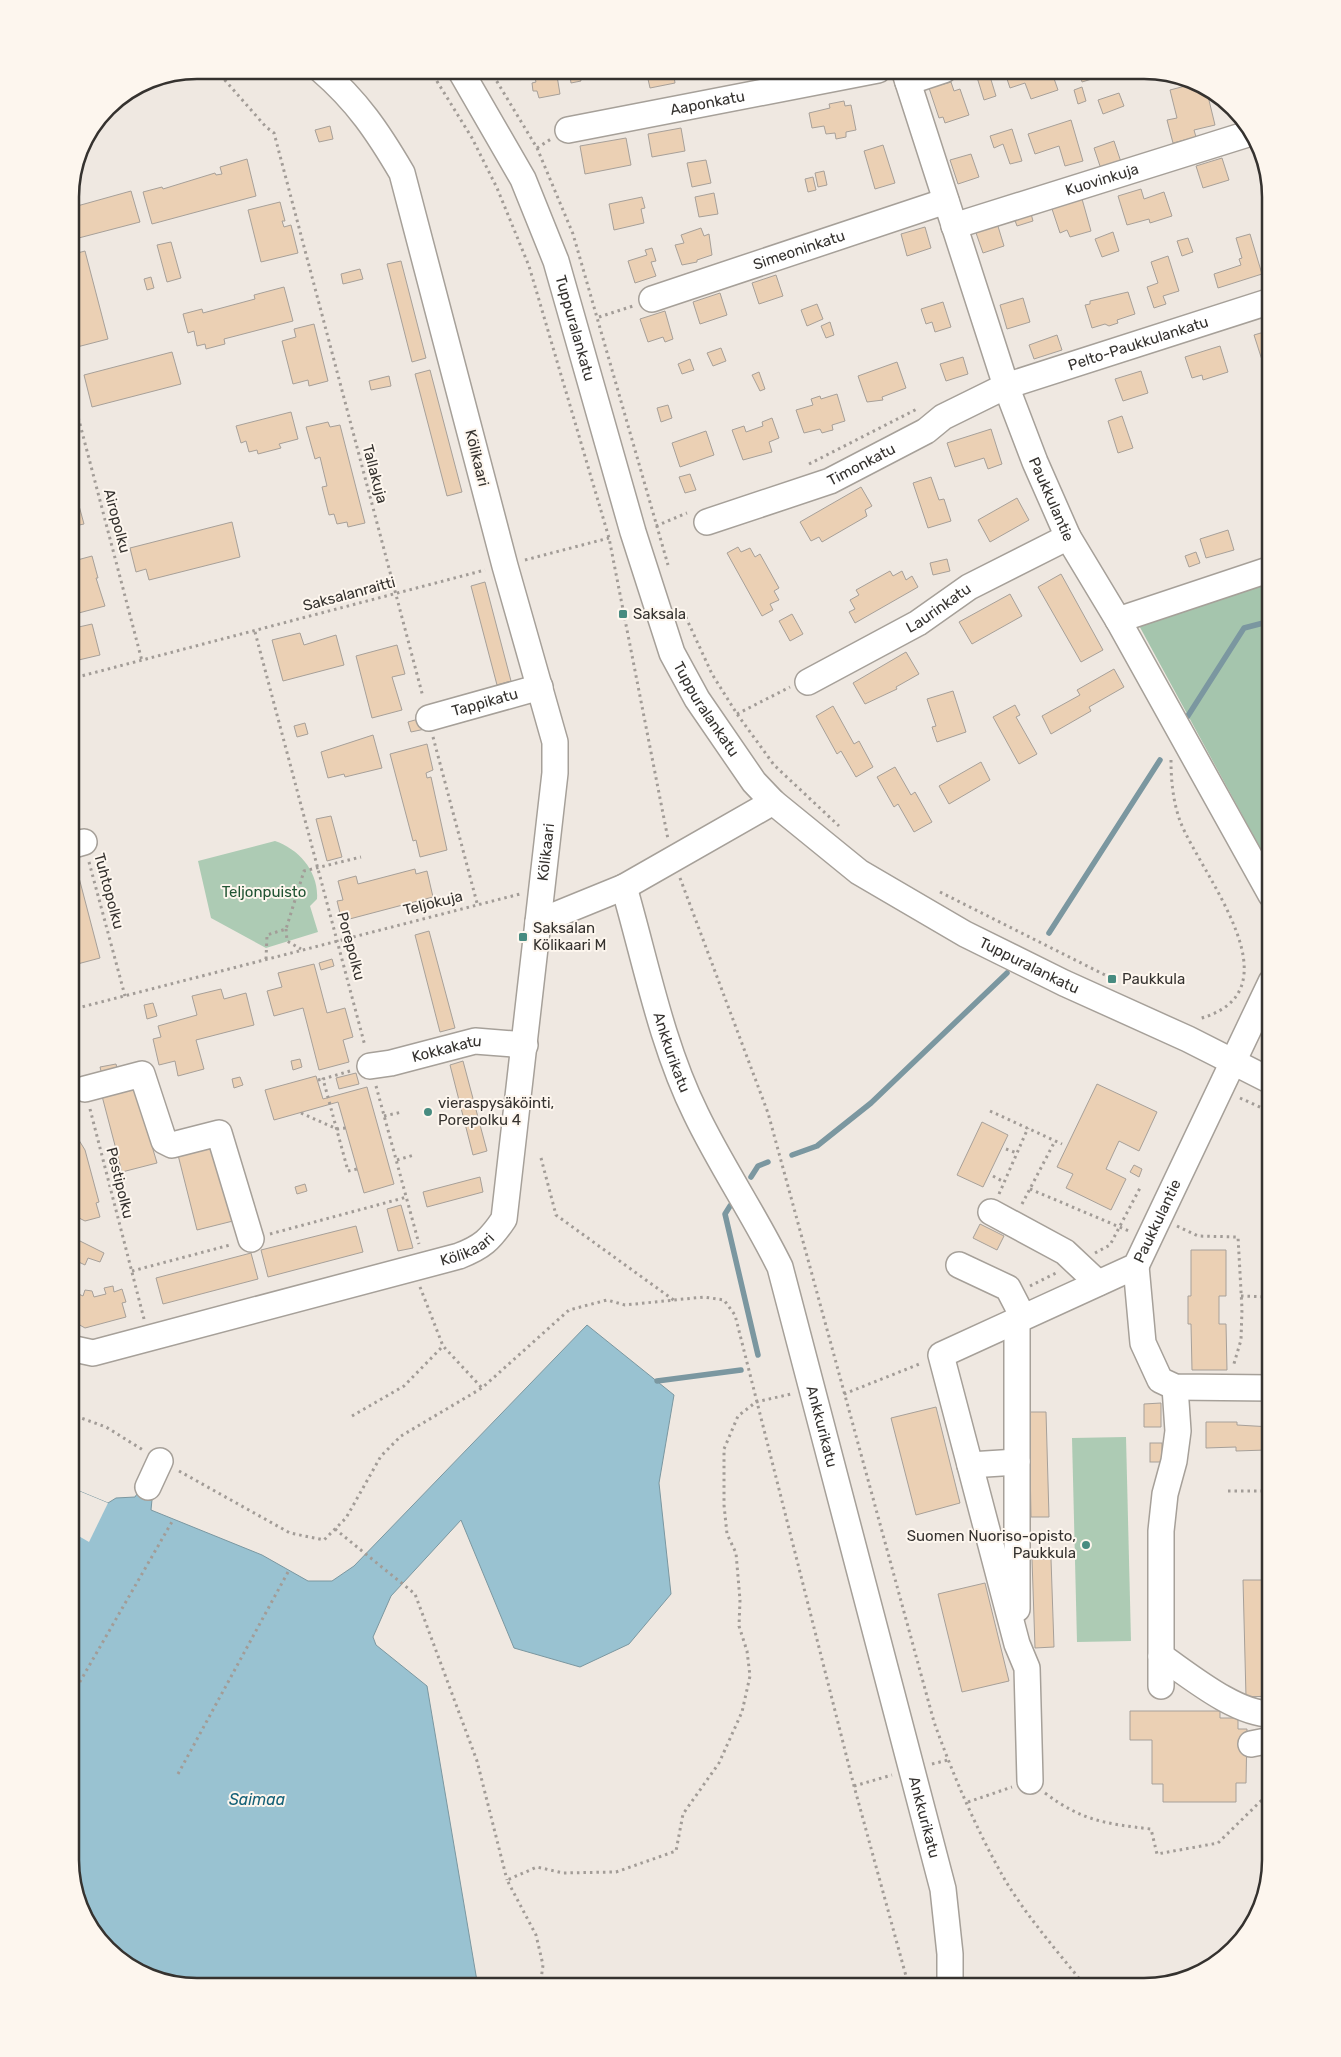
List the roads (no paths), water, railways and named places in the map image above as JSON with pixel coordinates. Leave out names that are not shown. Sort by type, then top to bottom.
[{"type":"street","name":"Kölikaari","points":[[79,1350],[93,1353],[426,1266],[481,1247],[494,1235],[504,1219],[555,773],[554,742],[505,566],[402,173],[380,134],[352,98],[330,79]]},
{"type":"street","name":"Tuppuralankatu","points":[[465,79],[523,179],[556,261],[633,532],[672,653],[696,698],[754,782],[773,802],[859,872],[965,934],[1262,1076]]},
{"type":"street","name":"Aaponkatu","points":[[568,130],[832,79]]},
{"type":"street","name":"Paukkulantie","points":[[907,79],[1006,386],[1035,462],[1068,537],[1118,620],[1262,879]]},
{"type":"street","name":"Kuovinkuja","points":[[954,226],[1244,135]]},
{"type":"street","name":"Simeoninkatu","points":[[652,299],[946,200]]},
{"type":"street","name":"Pelto-Paukkulankatu","points":[[1006,386],[1262,304]]},
{"type":"street","name":"Timonkatu","points":[[701,516],[830,480],[926,431],[944,417],[1006,386]]},
{"type":"street","name":"Laurinkatu","points":[[808,682],[918,622],[969,587],[1068,537]]},
{"type":"street","points":[[1118,620],[1262,572]]},
{"type":"street","name":"Tappikatu","points":[[428,718],[540,687]]},
{"type":"street","points":[[538,922],[624,887],[670,846],[773,802]]},
{"type":"street","name":"Ankkurikatu","points":[[624,887],[674,1065],[696,1115],[759,1224],[780,1267],[942,1889],[950,1954],[950,1978]]},
{"type":"street","name":"Paukkulantie","points":[[970,1465],[941,1355],[1136,1266],[1262,1000]]},
{"type":"street","name":"Kokkakatu","points":[[370,1066],[391,1063],[474,1042],[525,1045]]},
{"type":"street","points":[[85,1089],[142,1074],[164,1141],[172,1145],[219,1133],[251,1239]]},
{"type":"street","points":[[991,1212],[1012,1225],[1066,1252],[1098,1284]]},
{"type":"street","points":[[959,1265],[1008,1288],[1020,1319],[1017,1462],[1017,1644]]},
{"type":"street","points":[[1136,1266],[1143,1343],[1160,1380],[1175,1387],[1262,1388]]},
{"type":"street","points":[[1162,1686],[1162,1531],[1166,1494],[1174,1461],[1178,1430],[1175,1387]]},
{"type":"street","points":[[148,1487],[160,1461]]},
{"type":"street","points":[[1017,1462],[970,1465],[1017,1644],[1028,1668],[1030,1781]]},
{"type":"street","points":[[1162,1656],[1200,1683],[1240,1706],[1262,1712]]},
{"type":"water","name":"Saimaa","points":[[587,1325],[674,1395],[659,1483],[671,1594],[629,1644],[580,1667],[514,1648],[461,1520],[391,1596],[373,1637],[376,1645],[427,1686],[476,1978],[189,1978],[159,1972],[145,1966],[119,1949],[99,1926],[85,1898],[80,1875],[79,1491],[108,1503],[116,1498],[135,1497],[143,1484],[153,1489],[151,1510],[262,1555],[308,1581],[332,1581],[354,1566]]},
{"type":"waterway","points":[[1184,722],[1244,628],[1262,623]]},
{"type":"waterway","points":[[1049,933],[1160,760]]},
{"type":"waterway","points":[[792,1155],[817,1146],[871,1103],[1007,973]]},
{"type":"waterway","points":[[751,1177],[758,1166],[768,1162]]},
{"type":"waterway","points":[[730,1206],[725,1214],[758,1355]]},
{"type":"waterway","points":[[657,1381],[741,1370]]},
{"type":"place","name":"Saksala","points":[[623,614]]},
{"type":"place","name":"Saksalan Kölikaari M","points":[[523,937]]},
{"type":"place","name":"Paukkula","points":[[1112,979]]},
{"type":"place","name":"vieraspysäköinti, Porepolku 4","points":[[428,1112]]},
{"type":"place","name":"Suomen Nuoriso-opisto, Paukkula","points":[[1086,1545]]},
{"type":"park label","name":"Teljonpuisto","points":[[264,892]]}]
